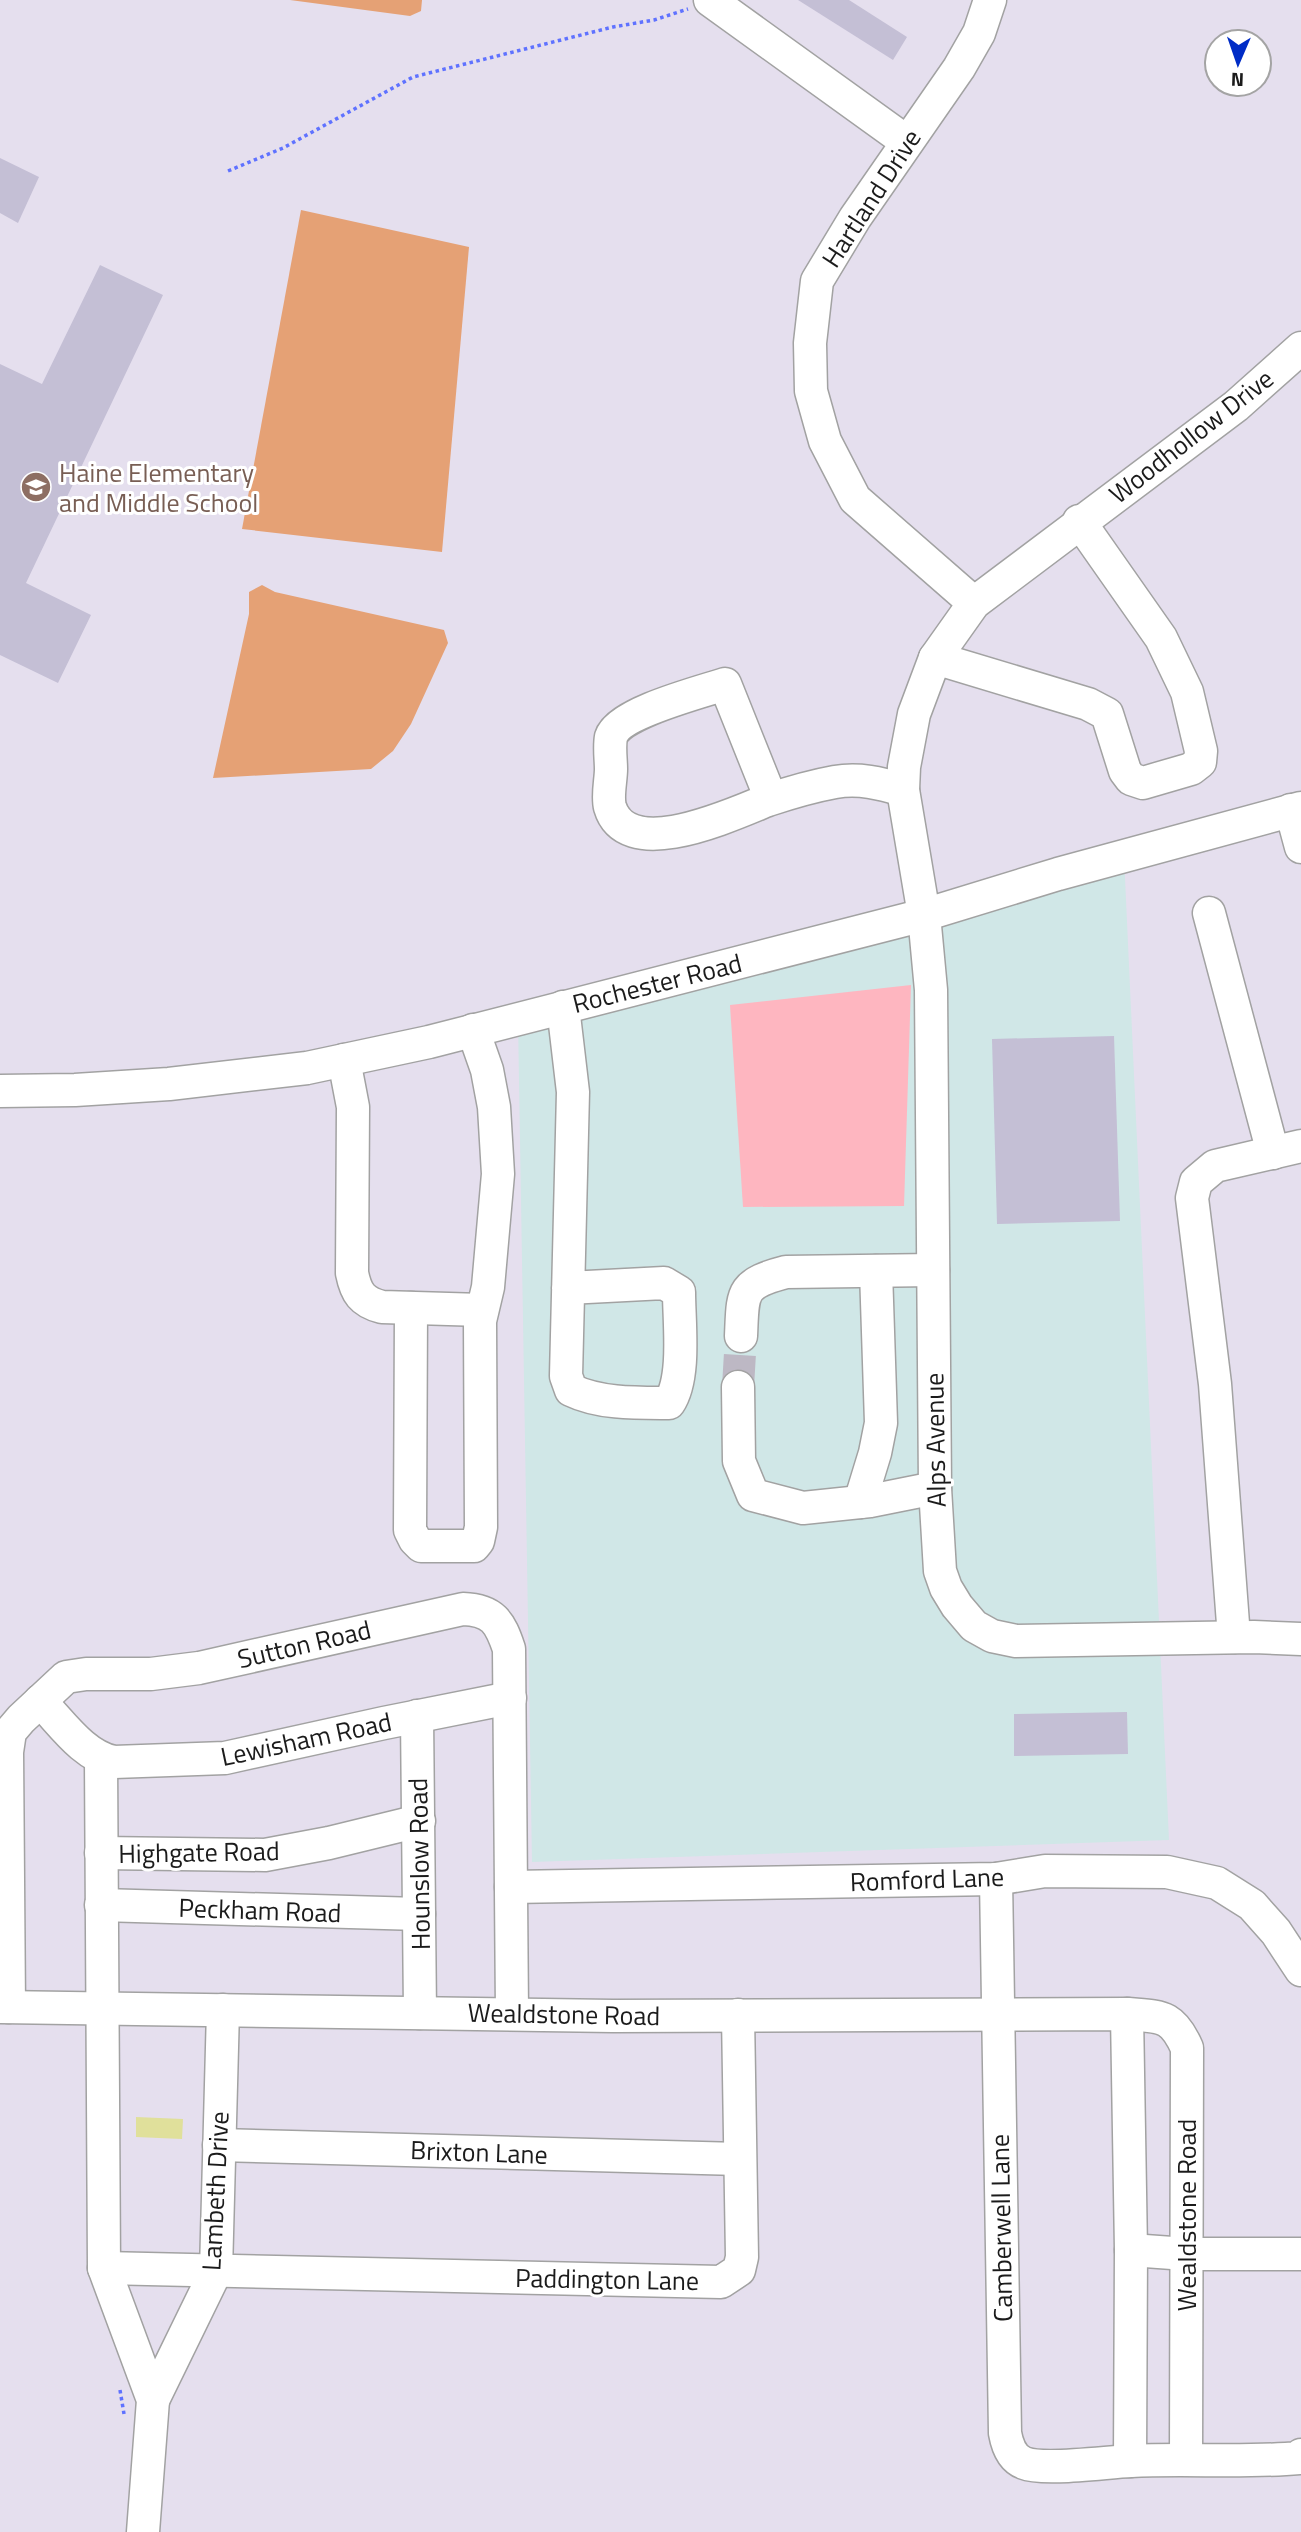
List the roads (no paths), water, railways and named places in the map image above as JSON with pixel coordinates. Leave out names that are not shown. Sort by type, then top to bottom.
[{"type":"street","name":"Hartland Drive","points":[[974,603],[855,499],[825,441],[811,391],[810,343],[817,281],[855,218],[959,68],[978,33],[989,0]]},
{"type":"street","points":[[711,1],[906,142]]},
{"type":"street","name":"Woodhollow Drive","points":[[924,915],[903,790],[906,754],[914,714],[936,658],[974,603],[1079,521],[1198,435],[1300,353]]},
{"type":"street","points":[[936,658],[1088,704],[1107,714],[1125,771],[1131,779],[1143,783],[1191,769],[1200,762],[1201,751],[1187,692],[1161,638],[1079,521]]},
{"type":"street","points":[[771,799],[725,684],[635,716],[621,724],[611,736],[610,806],[619,822],[634,832],[649,835],[732,816],[771,799],[835,782],[860,779],[903,790]]},
{"type":"street","points":[[1296,809],[1301,847]]},
{"type":"street","name":"Rochester Road","points":[[0,1091],[75,1090],[169,1084],[307,1068],[344,1060],[473,1030],[924,915],[1084,867],[1296,809]]},
{"type":"street","points":[[1209,913],[1287,1150],[1215,1166],[1196,1182],[1192,1198],[1215,1384],[1234,1637]]},
{"type":"street","name":"Alps Avenue","points":[[924,915],[931,990],[935,1488],[940,1571],[946,1588],[974,1626],[992,1636],[1016,1641],[1234,1637],[1301,1639]]},
{"type":"street","points":[[563,1007],[573,1091],[568,1288],[566,1376],[571,1390],[581,1395],[631,1404],[669,1403],[676,1394],[679,1378],[679,1292],[664,1283],[568,1288]]},
{"type":"street","points":[[411,1308],[410,1530],[421,1546],[474,1546],[481,1527],[482,1310],[488,1287],[498,1174],[494,1107],[487,1070],[473,1030]]},
{"type":"street","points":[[344,1060],[353,1107],[352,1273],[359,1296],[368,1303],[382,1307],[482,1310]]},
{"type":"street","points":[[741,1336],[743,1301],[750,1285],[765,1278],[786,1272],[933,1270]]},
{"type":"street","points":[[860,1502],[881,1423],[876,1271]]},
{"type":"street","points":[[738,1387],[739,1461],[753,1495],[803,1508],[860,1502],[935,1488]]},
{"type":"street","name":"Sutton Road","points":[[4,2007],[7,1752],[10,1732],[66,1677],[86,1674],[151,1674],[199,1668],[463,1609],[480,1609],[494,1618],[504,1633],[509,1649],[512,2014]]},
{"type":"street","name":"Lewisham Road","points":[[101,1759],[114,1762],[211,1760],[510,1698]]},
{"type":"street","points":[[40,1701],[89,1751],[101,1759],[102,2008]]},
{"type":"street","name":"Hounslow Road","points":[[417,1716],[420,2013]]},
{"type":"street","name":"Highgate Road","points":[[101,1853],[265,1855],[419,1821]]},
{"type":"street","name":"Romford Lane","points":[[511,1887],[996,1880],[1045,1871],[1167,1872],[1217,1883],[1252,1905],[1276,1932],[1301,1970]]},
{"type":"street","name":"Camberwell Lane","points":[[996,1880],[1005,2432],[1008,2449],[1023,2463],[1054,2466],[1130,2460]]},
{"type":"street","name":"Peckham Road","points":[[101,1905],[419,1914]]},
{"type":"street","name":"Wealdstone Road","points":[[4,2007],[512,2014],[1127,2014],[1164,2017],[1180,2033],[1187,2048],[1186,2459]]},
{"type":"street","name":"Lambeth Drive","points":[[102,2008],[104,2268],[153,2400]]},
{"type":"street","name":"Lambeth Drive","points":[[143,2532],[153,2400],[216,2271],[223,2010]]},
{"type":"street","name":"Wealdstone Road","points":[[1127,2014],[1131,2250],[1130,2460]]},
{"type":"street","name":"Paddington Lane","points":[[104,2268],[721,2282],[739,2270],[742,2256],[738,2015]]},
{"type":"street","name":"Brixton Lane","points":[[219,2145],[739,2159]]},
{"type":"street","points":[[1131,2250],[1301,2254]]},
{"type":"street","points":[[1130,2460],[1273,2460],[1299,2458],[1301,2455]]},
{"type":"tunnel","points":[[738,1387],[741,1336]]},
{"type":"place","name":"Haine Elementary and Middle School","points":[[36,487]]}]
